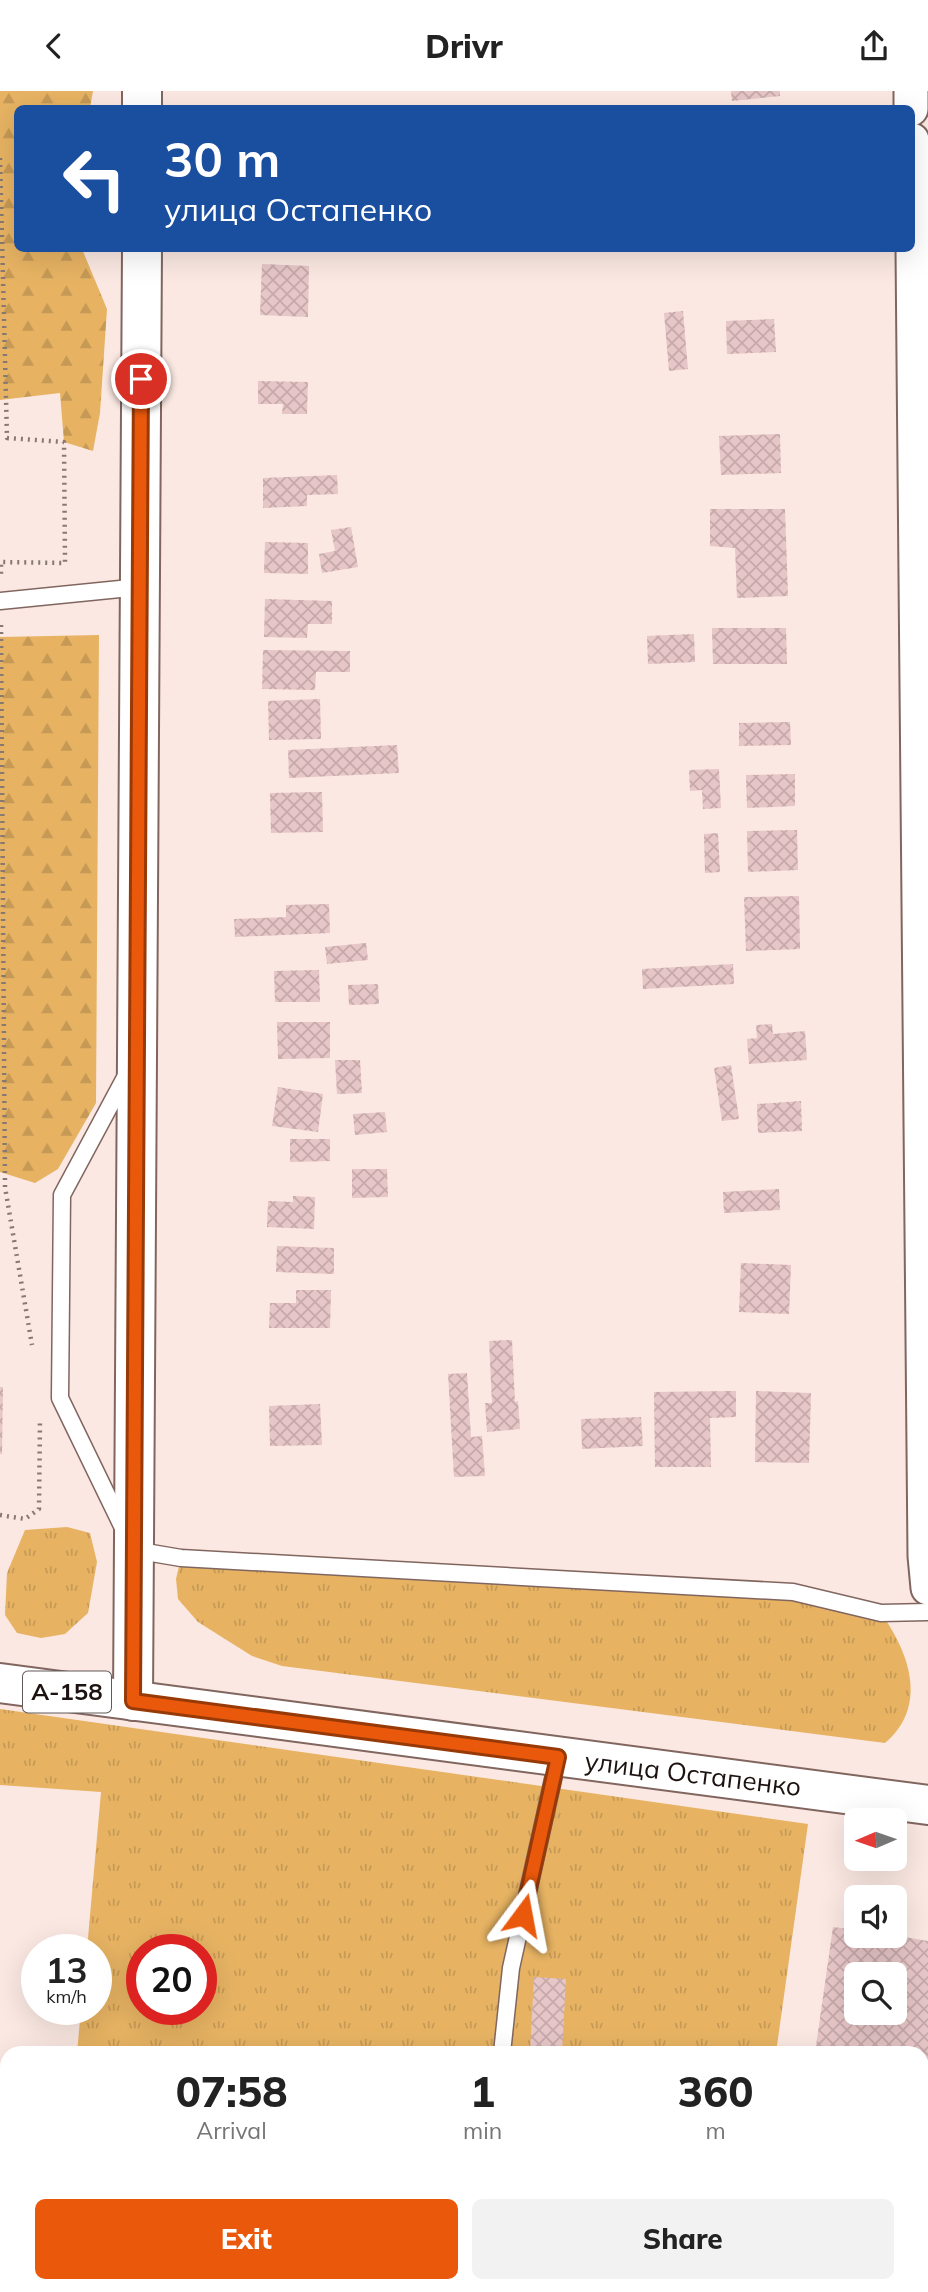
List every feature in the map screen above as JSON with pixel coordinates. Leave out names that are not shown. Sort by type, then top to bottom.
[{"type":"street","points":[[133,1701],[142,252]]},
{"type":"street","points":[[913,252],[925,1514],[928,1588]]},
{"type":"street","name":"улица Остапенко","points":[[0,1683],[928,1805]]},
{"type":"lane","points":[[1,601],[140,587]]},
{"type":"lane","points":[[137,1055],[62,1195],[60,1398],[134,1551],[181,1558],[793,1592],[881,1613],[928,1612]]},
{"type":"lane","points":[[503,2046],[511,1968],[558,1757]]},
{"type":"path","points":[[0,158],[7,438],[64,442],[65,563],[1,562],[5,1188],[33,1350]]},
{"type":"path","points":[[0,1515],[25,1519],[39,1509],[40,1417]]},
{"type":"green space","points":[[0,91],[93,91],[91,105],[14,105],[14,252],[83,252],[107,309],[100,413],[93,451],[64,442],[60,393],[0,400]]},
{"type":"green space","points":[[99,635],[96,1103],[58,1169],[35,1183],[0,1172],[0,637]]},
{"type":"green space","points":[[67,1527],[90,1533],[97,1562],[88,1613],[65,1634],[41,1638],[17,1633],[5,1615],[7,1573],[25,1530]]},
{"type":"green space","points":[[181,1558],[793,1592],[881,1613],[900,1645],[906,1662],[910,1679],[907,1713],[885,1743],[282,1666],[252,1656],[198,1622],[178,1599],[176,1579]]},
{"type":"green space","points":[[0,1709],[808,1824],[777,2046],[78,2046],[80,2025],[112,2025],[112,1934],[88,1934],[101,1792],[0,1785]]},
{"type":"building","points":[[731,91],[780,91],[780,96],[732,101]]},
{"type":"building","points":[[262,264],[309,266],[308,317],[260,315]]},
{"type":"building","points":[[683,311],[688,369],[669,371],[664,313]]},
{"type":"building","points":[[774,319],[776,352],[727,354],[726,321]]},
{"type":"building","points":[[258,381],[308,382],[307,414],[282,414],[283,404],[258,404]]},
{"type":"building","points":[[780,434],[781,473],[721,475],[719,436]]},
{"type":"building","points":[[337,475],[338,494],[307,495],[307,506],[263,508],[263,478]]},
{"type":"building","points":[[710,509],[785,509],[788,596],[737,598],[735,548],[710,546]]},
{"type":"building","points":[[351,527],[358,567],[322,573],[319,554],[335,551],[331,530]]},
{"type":"building","points":[[265,542],[308,543],[308,574],[264,573]]},
{"type":"building","points":[[265,599],[332,601],[332,624],[308,624],[307,638],[264,637]]},
{"type":"building","points":[[712,628],[786,628],[787,664],[713,664]]},
{"type":"building","points":[[694,634],[695,662],[648,664],[647,636]]},
{"type":"building","points":[[263,650],[350,651],[350,672],[316,672],[315,690],[262,689]]},
{"type":"building","points":[[320,699],[321,739],[269,740],[268,701]]},
{"type":"building","points":[[790,722],[791,745],[739,746],[739,723]]},
{"type":"building","points":[[397,745],[399,773],[289,778],[288,750]]},
{"type":"building","points":[[719,769],[721,808],[703,809],[702,790],[690,791],[689,770]]},
{"type":"building","points":[[795,774],[795,806],[747,808],[746,775]]},
{"type":"building","points":[[322,792],[323,832],[271,833],[270,793]]},
{"type":"building","points":[[797,830],[798,870],[748,872],[747,831]]},
{"type":"building","points":[[718,833],[720,872],[705,873],[704,834]]},
{"type":"building","points":[[799,896],[800,949],[746,951],[744,897]]},
{"type":"building","points":[[329,904],[330,933],[235,937],[234,919],[286,917],[286,905]]},
{"type":"building","points":[[366,943],[368,960],[327,964],[325,947]]},
{"type":"building","points":[[733,964],[734,984],[643,989],[642,969]]},
{"type":"building","points":[[319,970],[320,1002],[275,1002],[274,971]]},
{"type":"building","points":[[378,984],[379,1004],[349,1005],[348,985]]},
{"type":"building","points":[[277,1022],[330,1022],[330,1058],[278,1059]]},
{"type":"building","points":[[772,1024],[773,1034],[805,1031],[807,1060],[749,1064],[747,1039],[757,1038],[756,1025]]},
{"type":"building","points":[[335,1060],[360,1060],[362,1093],[337,1094]]},
{"type":"building","points":[[731,1065],[739,1119],[722,1121],[714,1068]]},
{"type":"building","points":[[278,1087],[323,1094],[318,1132],[272,1126]]},
{"type":"building","points":[[801,1101],[802,1131],[758,1133],[757,1104]]},
{"type":"building","points":[[385,1112],[387,1132],[355,1135],[353,1114]]},
{"type":"building","points":[[290,1139],[330,1139],[330,1161],[290,1162]]},
{"type":"building","points":[[352,1169],[387,1169],[388,1197],[352,1198]]},
{"type":"building","points":[[779,1189],[780,1210],[724,1213],[723,1192]]},
{"type":"building","points":[[293,1196],[315,1197],[314,1229],[267,1227],[268,1201],[293,1202]]},
{"type":"building","points":[[277,1246],[334,1248],[334,1274],[276,1272]]},
{"type":"building","points":[[741,1263],[791,1265],[789,1314],[739,1312]]},
{"type":"building","points":[[296,1290],[331,1290],[330,1328],[269,1328],[270,1303],[296,1303]]},
{"type":"building","points":[[512,1340],[515,1402],[518,1401],[520,1429],[487,1432],[485,1403],[492,1403],[489,1341]]},
{"type":"building","points":[[467,1373],[471,1437],[482,1436],[485,1476],[454,1477],[448,1374]]},
{"type":"building","points":[[0,1387],[3,1387],[2,1454],[0,1454]]},
{"type":"building","points":[[736,1391],[736,1417],[710,1418],[711,1467],[655,1467],[654,1392]]},
{"type":"building","points":[[756,1391],[811,1393],[809,1463],[755,1462]]},
{"type":"building","points":[[320,1404],[322,1445],[270,1446],[269,1406]]},
{"type":"building","points":[[641,1417],[643,1446],[582,1449],[581,1419]]},
{"type":"building","points":[[833,1927],[844,1928],[844,1948],[907,1948],[907,1937],[928,1941],[928,2046],[816,2046]]},
{"type":"building","points":[[534,1977],[566,1979],[562,2046],[530,2046]]},
{"type":"route","points":[[141,379],[133,1701],[558,1757],[523,1915]]}]
